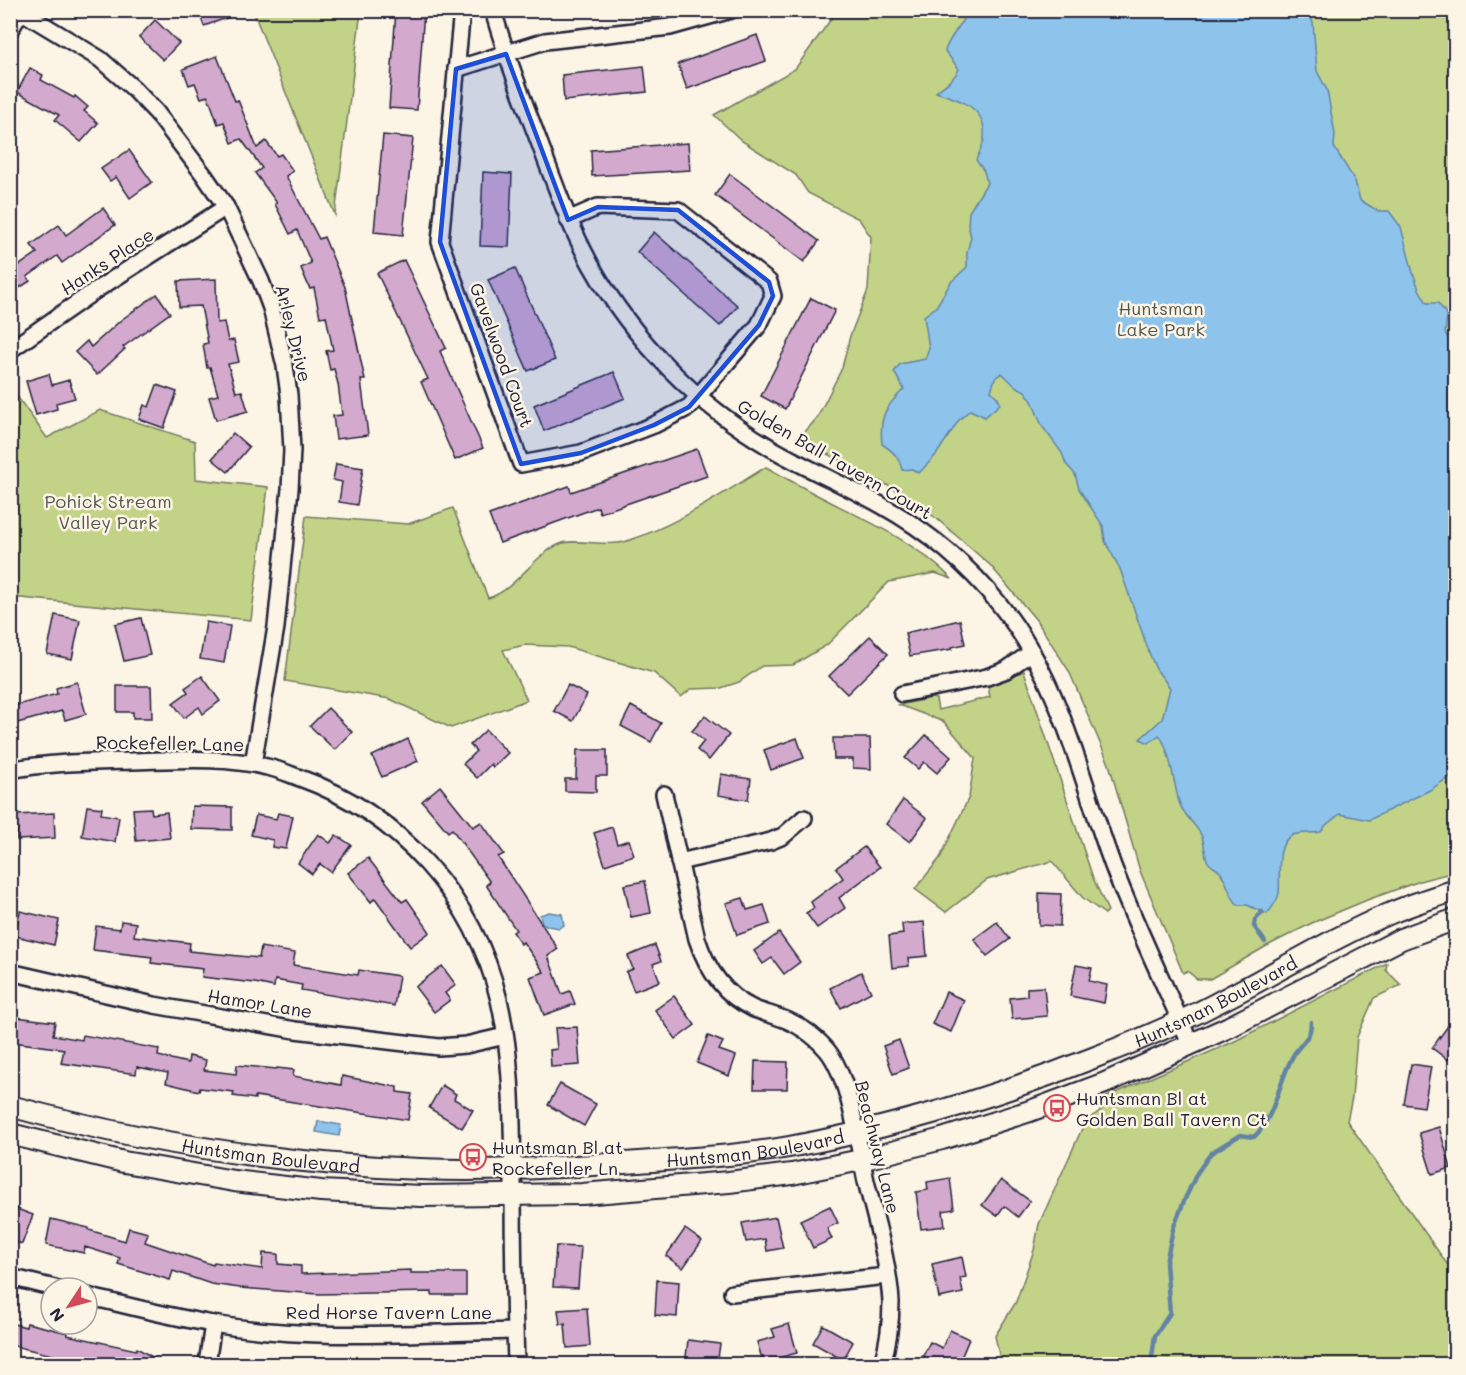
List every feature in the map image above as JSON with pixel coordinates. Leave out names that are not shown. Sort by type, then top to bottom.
[{"type":"street","name":"Golden Ball Tavern Court","points":[[493,10],[506,54],[568,220],[591,266],[622,313],[662,361],[698,397],[734,425],[771,448],[882,506],[932,539],[962,564],[999,603],[1016,626],[1059,705],[1131,915],[1191,1045]]},
{"type":"street","points":[[456,69],[545,41],[670,27],[731,10]]},
{"type":"street","points":[[10,30],[20,11]]},
{"type":"street","name":"Arley Drive","points":[[20,11],[100,59],[156,112],[226,207],[261,281],[271,308],[285,366],[291,426],[290,489],[276,627],[253,764]]},
{"type":"street","name":"Gavelwood Court","points":[[461,20],[440,242],[521,464],[581,453],[654,425],[689,407],[698,397]]},
{"type":"street","name":"Hanks Place","points":[[10,350],[96,290],[226,207]]},
{"type":"street","points":[[568,220],[598,207],[678,210],[769,282],[773,296],[759,325],[698,397]]},
{"type":"street","points":[[902,694],[987,677],[1006,670],[1032,652]]},
{"type":"street","name":"Rockefeller Lane","points":[[10,770],[37,765],[80,762],[181,760],[216,760],[270,767],[324,786],[344,797],[386,824],[422,858],[454,900],[478,943],[499,1000],[511,1075],[516,1365]]},
{"type":"street","name":"Beachway Lane","points":[[664,794],[697,939],[704,960],[715,977],[739,1000],[752,1008],[781,1017],[801,1027],[828,1052],[844,1085],[891,1299],[890,1324],[882,1365]]},
{"type":"street","points":[[680,862],[771,842],[783,836],[804,818]]},
{"type":"street","name":"Huntsman Boulevard","points":[[10,1106],[130,1135],[238,1154],[323,1163],[411,1168],[513,1169],[580,1166],[726,1155],[788,1147],[934,1113],[1021,1085],[1091,1059],[1215,1005],[1362,927],[1402,909],[1455,890]]},
{"type":"street","name":"Huntsman Boulevard","points":[[10,1134],[124,1162],[245,1182],[321,1191],[421,1197],[582,1194],[729,1182],[792,1174],[861,1160],[942,1139],[1030,1111],[1105,1083],[1191,1045],[1302,990],[1364,956],[1401,939],[1455,919]]},
{"type":"street","name":"Hamor Lane","points":[[10,972],[154,1005],[295,1030],[439,1047],[466,1045],[505,1036]]},
{"type":"street","points":[[732,1293],[887,1276]]},
{"type":"street","points":[[10,1277],[39,1284]]},
{"type":"street","name":"Red Horse Tavern Lane","points":[[99,1299],[213,1324],[272,1331],[343,1334],[515,1331]]},
{"type":"street","points":[[207,1365],[213,1324]]},
{"type":"highlighted area","points":[[506,54],[568,220],[598,207],[678,210],[769,282],[773,296],[759,325],[689,407],[654,425],[581,453],[521,464],[440,242],[456,69]]},
{"type":"green space","points":[[253,11],[361,11],[335,215]]},
{"type":"green space","name":"Huntsman Lake Park","points":[[833,11],[1455,11],[1455,872],[1423,880],[1312,923],[1210,979],[1197,979],[1187,971],[1183,973],[1140,871],[1109,764],[1069,671],[1037,621],[990,565],[936,518],[887,485],[796,438],[804,433],[817,418],[842,368],[850,336],[868,290],[871,237],[859,219],[808,193],[796,175],[742,141],[714,115],[795,69],[834,15]]},
{"type":"green space","name":"Pohick Stream Valley Park","points":[[11,388],[47,438],[100,410],[195,441],[196,479],[268,487],[251,620],[11,597]]},
{"type":"green space","points":[[766,467],[904,542],[937,565],[952,579],[935,573],[889,582],[827,645],[793,665],[762,666],[739,682],[721,688],[691,689],[681,697],[654,673],[568,647],[525,645],[503,650],[527,700],[451,728],[390,699],[285,681],[306,516],[408,524],[453,508],[488,598],[507,588],[541,556],[560,544],[574,542],[609,544],[624,542],[643,535],[697,509]]},
{"type":"green space","points":[[1024,671],[1093,878],[1108,911],[1105,914],[1083,898],[1052,861],[987,880],[946,912],[915,889],[940,858],[969,797],[975,758],[944,722],[899,705],[932,698],[936,699],[938,710],[990,697],[988,687],[990,685]]},
{"type":"green space","points":[[1387,963],[1386,970],[1401,985],[1374,998],[1357,1037],[1352,1098],[1347,1121],[1447,1264],[1455,1263],[1455,1364],[1001,1364],[995,1336],[1016,1302],[1034,1250],[1039,1224],[1085,1122],[1105,1107],[1104,1098],[1233,1042]]},
{"type":"water","name":"Huntsman Lake Park","points":[[966,11],[1309,11],[1313,23],[1317,71],[1327,90],[1335,134],[1334,147],[1355,181],[1360,200],[1378,211],[1389,211],[1401,227],[1419,289],[1427,303],[1438,303],[1447,315],[1445,333],[1456,350],[1455,773],[1430,790],[1369,820],[1340,814],[1321,832],[1295,834],[1287,839],[1281,852],[1278,896],[1267,914],[1247,905],[1238,905],[1235,901],[1223,876],[1208,862],[1202,836],[1181,806],[1163,741],[1159,735],[1149,743],[1140,739],[1162,719],[1170,688],[1156,669],[1150,655],[1120,569],[1105,541],[1103,526],[1079,489],[1075,474],[1042,426],[1032,401],[1025,391],[1015,386],[1002,373],[995,378],[991,391],[1000,404],[985,417],[970,410],[959,420],[936,455],[919,473],[912,469],[902,470],[895,455],[882,444],[885,413],[892,401],[904,389],[894,372],[900,364],[925,359],[929,348],[924,316],[936,307],[951,282],[967,267],[967,252],[971,237],[968,225],[969,212],[987,183],[984,171],[976,160],[984,140],[984,127],[981,119],[970,106],[936,92],[952,79],[959,69],[945,51]]},
{"type":"water","points":[[549,912],[562,914],[564,925],[559,928],[542,923],[540,915]]},
{"type":"water","points":[[318,1121],[341,1125],[339,1136],[316,1132]]},
{"type":"building","points":[[198,10],[244,10],[244,12],[204,26]]},
{"type":"building","points":[[396,10],[424,10],[417,110],[389,108]]},
{"type":"building","points":[[155,20],[179,43],[163,60],[139,37]]},
{"type":"building","points":[[757,35],[766,61],[687,89],[678,64]]},
{"type":"building","points":[[217,56],[257,148],[266,141],[277,156],[281,154],[293,171],[286,176],[319,239],[324,237],[345,287],[365,380],[361,380],[368,435],[336,439],[333,416],[342,415],[338,384],[334,369],[330,370],[326,351],[333,350],[326,316],[320,317],[314,288],[310,289],[301,268],[311,263],[297,230],[290,234],[275,204],[277,203],[255,173],[262,168],[241,139],[232,143],[224,122],[218,124],[208,96],[201,98],[195,83],[189,85],[183,69]]},
{"type":"building","points":[[644,66],[647,92],[564,101],[562,75]]},
{"type":"building","points":[[30,68],[43,75],[41,80],[74,98],[75,96],[88,107],[84,111],[98,123],[81,142],[55,120],[59,115],[17,92]]},
{"type":"building","points":[[383,135],[413,138],[403,235],[374,232]]},
{"type":"building","points":[[688,143],[690,170],[592,176],[591,150]]},
{"type":"building","points":[[129,150],[152,182],[130,198],[116,177],[110,181],[101,169]]},
{"type":"building","points":[[483,172],[512,174],[509,247],[480,246]]},
{"type":"building","points":[[730,174],[819,241],[804,262],[715,195]]},
{"type":"building","points":[[103,208],[115,225],[62,263],[57,256],[27,277],[30,281],[10,294],[10,272],[37,253],[31,245],[59,225],[66,235]]},
{"type":"building","points":[[654,232],[738,306],[720,326],[637,252]]},
{"type":"building","points":[[404,260],[446,348],[440,351],[483,448],[455,460],[421,382],[428,379],[377,273]]},
{"type":"building","points":[[515,268],[555,360],[528,371],[488,280]]},
{"type":"building","points":[[216,279],[217,323],[224,322],[228,341],[234,340],[239,362],[228,364],[236,392],[242,391],[248,411],[216,420],[209,397],[218,395],[210,367],[207,368],[203,344],[208,343],[201,306],[179,307],[178,281]]},
{"type":"building","points":[[157,294],[170,313],[123,347],[125,349],[97,375],[75,352],[87,341],[91,347],[121,320]]},
{"type":"building","points":[[811,298],[835,310],[785,409],[761,396]]},
{"type":"building","points":[[614,372],[625,398],[544,431],[534,405]]},
{"type":"building","points":[[49,374],[52,385],[69,380],[75,398],[56,403],[57,409],[36,415],[26,381]]},
{"type":"building","points":[[157,385],[177,392],[164,428],[139,419],[144,405],[149,407]]},
{"type":"building","points":[[233,433],[249,447],[228,472],[212,459]]},
{"type":"building","points":[[697,449],[707,476],[600,513],[598,507],[500,543],[489,515],[569,486],[571,492]]},
{"type":"building","points":[[336,464],[363,468],[357,505],[339,502],[342,482],[333,480]]},
{"type":"building","points":[[55,615],[80,620],[72,659],[47,654]]},
{"type":"building","points":[[141,618],[150,655],[124,661],[115,624]]},
{"type":"building","points":[[960,620],[965,644],[952,647],[952,649],[910,656],[905,633]]},
{"type":"building","points":[[206,622],[230,626],[224,663],[200,659]]},
{"type":"building","points":[[870,636],[888,654],[847,694],[829,676]]},
{"type":"building","points":[[202,676],[220,701],[203,714],[199,707],[184,718],[173,703],[188,692],[185,688]]},
{"type":"building","points":[[77,682],[86,714],[65,720],[62,711],[10,725],[10,707],[57,694],[56,688]]},
{"type":"building","points":[[568,685],[587,695],[573,721],[554,711]]},
{"type":"building","points":[[117,686],[151,686],[152,718],[133,718],[133,712],[117,712]]},
{"type":"building","points":[[631,706],[661,723],[651,742],[621,726]]},
{"type":"building","points":[[328,708],[352,732],[335,750],[310,726]]},
{"type":"building","points":[[705,716],[729,735],[709,760],[697,750],[704,741],[692,731]]},
{"type":"building","points":[[486,730],[508,753],[493,767],[491,764],[477,778],[463,764],[476,751],[470,745]]},
{"type":"building","points":[[926,735],[951,757],[937,773],[924,762],[918,769],[905,758]]},
{"type":"building","points":[[797,738],[804,758],[771,770],[764,750]]},
{"type":"building","points":[[833,738],[870,738],[871,769],[853,768],[853,759],[834,759]]},
{"type":"building","points":[[408,739],[418,761],[382,777],[372,756]]},
{"type":"building","points":[[577,750],[607,750],[607,776],[596,776],[596,792],[565,791],[565,779],[576,779]]},
{"type":"building","points":[[721,774],[751,779],[748,800],[718,795]]},
{"type":"building","points":[[440,786],[473,827],[481,822],[504,854],[498,857],[558,949],[548,956],[562,994],[570,991],[575,1004],[544,1015],[530,977],[544,972],[513,932],[516,930],[486,885],[490,882],[452,829],[448,832],[422,801]]},
{"type":"building","points":[[903,800],[927,818],[910,842],[886,824]]},
{"type":"building","points":[[87,806],[102,808],[101,814],[119,817],[115,842],[82,836]]},
{"type":"building","points":[[192,806],[232,807],[232,830],[191,829]]},
{"type":"building","points":[[151,808],[152,814],[167,812],[170,838],[136,841],[133,809]]},
{"type":"building","points":[[54,813],[55,838],[17,840],[16,815]]},
{"type":"building","points":[[278,813],[293,816],[286,849],[272,847],[273,840],[251,835],[256,815],[276,819]]},
{"type":"building","points":[[612,827],[617,844],[629,840],[634,855],[605,865],[594,833]]},
{"type":"building","points":[[318,834],[330,843],[336,835],[351,845],[331,872],[320,864],[312,874],[298,863]]},
{"type":"building","points":[[864,847],[880,867],[839,898],[845,908],[817,928],[806,913],[814,908],[811,902],[843,878],[836,868]]},
{"type":"building","points":[[368,858],[402,902],[407,899],[430,932],[410,947],[375,898],[371,902],[348,873]]},
{"type":"building","points":[[645,881],[651,913],[631,917],[624,885]]},
{"type":"building","points":[[1039,893],[1061,894],[1060,926],[1039,925]]},
{"type":"building","points":[[743,898],[747,910],[764,905],[770,924],[737,935],[726,903]]},
{"type":"building","points":[[20,911],[59,920],[54,945],[15,936]]},
{"type":"building","points":[[121,921],[136,923],[134,936],[190,943],[189,951],[259,958],[261,947],[295,953],[293,965],[358,975],[359,970],[399,976],[394,1006],[301,990],[302,985],[275,980],[274,987],[202,977],[203,969],[151,963],[152,957],[93,950],[96,926],[120,929]]},
{"type":"building","points":[[924,922],[927,956],[908,958],[909,966],[892,968],[889,936],[903,934],[902,924]]},
{"type":"building","points":[[997,922],[1010,939],[987,956],[974,939]]},
{"type":"building","points":[[779,933],[800,962],[784,974],[772,958],[763,964],[754,951]]},
{"type":"building","points":[[655,945],[661,961],[653,964],[660,981],[634,991],[626,972],[633,969],[628,956]]},
{"type":"building","points":[[1076,965],[1092,968],[1089,981],[1107,985],[1104,1003],[1070,996]]},
{"type":"building","points":[[442,966],[456,985],[445,993],[450,1000],[434,1012],[415,987]]},
{"type":"building","points":[[861,972],[871,992],[841,1008],[830,988]]},
{"type":"building","points":[[1044,987],[1047,1016],[1012,1019],[1010,998],[1027,996],[1027,988]]},
{"type":"building","points":[[946,992],[964,1000],[951,1032],[932,1024]]},
{"type":"building","points":[[674,996],[695,1025],[676,1039],[655,1010]]},
{"type":"building","points":[[1455,1016],[1455,1050],[1448,1060],[1432,1048]]},
{"type":"building","points":[[16,1017],[55,1022],[53,1035],[82,1040],[83,1035],[159,1049],[158,1056],[188,1063],[189,1056],[206,1060],[204,1070],[236,1074],[237,1065],[277,1068],[294,1070],[293,1076],[341,1085],[342,1076],[397,1087],[397,1092],[412,1094],[408,1120],[255,1096],[255,1099],[233,1096],[234,1092],[200,1088],[199,1091],[166,1083],[168,1073],[137,1067],[136,1074],[61,1063],[64,1049],[13,1042]]},
{"type":"building","points":[[577,1027],[580,1065],[551,1067],[550,1050],[557,1049],[555,1028]]},
{"type":"building","points":[[708,1036],[723,1042],[719,1050],[736,1056],[729,1076],[697,1063]]},
{"type":"building","points":[[899,1040],[909,1068],[893,1074],[883,1046]]},
{"type":"building","points":[[755,1061],[788,1062],[787,1089],[754,1089]]},
{"type":"building","points":[[1411,1064],[1431,1067],[1424,1107],[1404,1104]]},
{"type":"building","points":[[560,1084],[596,1104],[584,1126],[548,1105]]},
{"type":"building","points":[[442,1085],[456,1094],[454,1099],[473,1110],[462,1128],[429,1108]]},
{"type":"building","points":[[1439,1127],[1451,1168],[1432,1174],[1419,1133]]},
{"type":"building","points":[[950,1178],[954,1209],[943,1211],[945,1226],[921,1229],[916,1192],[928,1190],[927,1182]]},
{"type":"building","points":[[1001,1180],[1030,1201],[1018,1217],[1004,1206],[997,1216],[982,1205]]},
{"type":"building","points":[[830,1206],[838,1223],[827,1228],[832,1239],[813,1248],[800,1220]]},
{"type":"building","points":[[14,1208],[33,1215],[22,1244],[10,1240],[10,1219]]},
{"type":"building","points":[[776,1217],[783,1248],[767,1251],[765,1239],[746,1242],[742,1223]]},
{"type":"building","points":[[51,1219],[89,1228],[89,1230],[125,1241],[129,1228],[148,1233],[145,1242],[213,1265],[214,1262],[262,1269],[263,1253],[278,1254],[278,1264],[301,1266],[301,1274],[411,1270],[411,1273],[466,1273],[466,1295],[432,1295],[432,1292],[318,1294],[240,1288],[211,1284],[173,1271],[170,1280],[118,1264],[120,1258],[85,1247],[84,1253],[46,1245]]},
{"type":"building","points":[[685,1229],[702,1241],[683,1268],[666,1256]]},
{"type":"building","points":[[556,1246],[581,1247],[578,1288],[553,1287]]},
{"type":"building","points":[[962,1257],[966,1277],[960,1278],[963,1293],[939,1298],[932,1264]]},
{"type":"building","points":[[657,1280],[679,1282],[677,1317],[655,1315]]},
{"type":"building","points":[[587,1308],[590,1346],[567,1348],[565,1324],[560,1324],[558,1310]]},
{"type":"building","points":[[10,1323],[26,1327],[27,1323],[39,1326],[39,1336],[72,1336],[136,1350],[137,1348],[166,1365],[94,1365],[10,1345]]},
{"type":"building","points":[[789,1324],[797,1353],[763,1362],[757,1342],[775,1337],[772,1329]]},
{"type":"building","points":[[823,1325],[853,1342],[843,1360],[813,1343]]},
{"type":"building","points":[[950,1330],[969,1339],[958,1365],[942,1365],[923,1356],[930,1342],[942,1348]]},
{"type":"building","points":[[688,1340],[720,1344],[717,1365],[685,1365]]},
{"type":"waterway","points":[[1262,912],[1255,920],[1254,926],[1265,942]]},
{"type":"waterway","points":[[1151,1364],[1155,1336],[1170,1313],[1166,1263],[1173,1229],[1197,1173],[1211,1153],[1240,1135],[1254,1137],[1262,1128],[1273,1108],[1289,1064],[1308,1036],[1311,1022]]},
{"type":"place","name":"Huntsman Bl at Golden Ball Tavern Ct","points":[[1057,1108]]},
{"type":"place","name":"Huntsman Bl at Rockefeller Ln","points":[[473,1157]]}]
